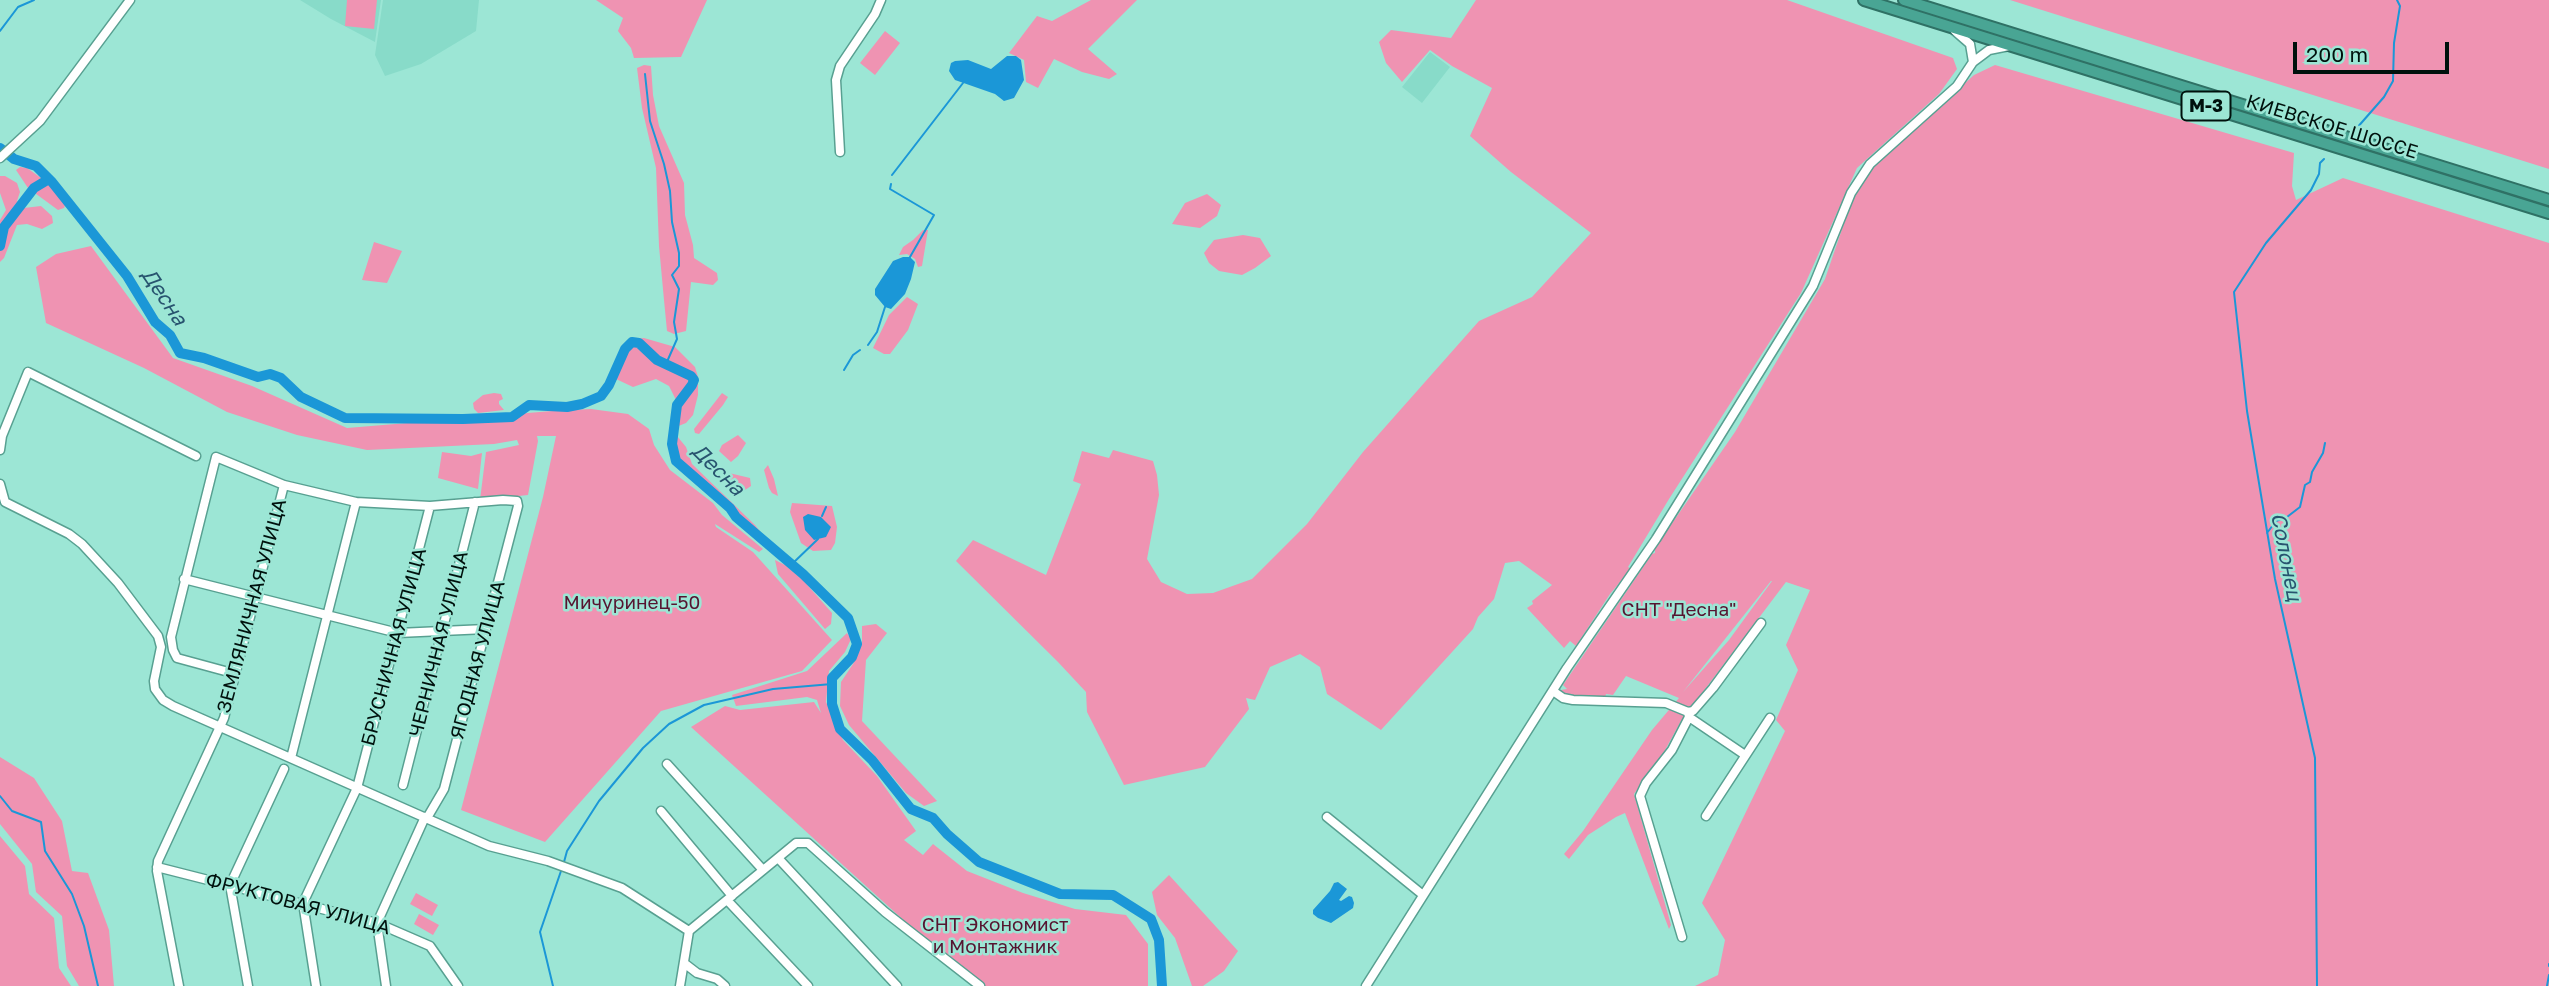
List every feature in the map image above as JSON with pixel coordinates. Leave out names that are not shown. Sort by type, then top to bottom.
[{"type":"highway","name":"КИЕВСКОЕ ШОССЕ","points":[[1864,0],[2549,213]]},
{"type":"highway","name":"КИЕВСКОЕ ШОССЕ","points":[[1904,0],[2549,200]]},
{"type":"street","points":[[0,158],[40,121],[130,0]]},
{"type":"street","points":[[840,152],[836,80],[840,66],[875,14],[881,0]]},
{"type":"street","points":[[1950,27],[1970,44],[1973,62]]},
{"type":"street","points":[[1366,986],[1553,691],[1656,539],[1813,286],[1851,193],[1870,164],[1957,86],[1973,62],[1989,50],[2012,46]]},
{"type":"street","points":[[0,450],[2,436],[28,372],[196,456]]},
{"type":"street","points":[[236,674],[177,658],[171,637],[216,457],[284,485],[356,502],[430,506],[475,502]]},
{"type":"street","points":[[0,484],[5,502],[69,534],[82,544],[118,583],[158,636],[161,647],[154,681],[155,689],[163,700],[489,846],[548,861],[622,888],[689,931]]},
{"type":"street","name":"ЗЕМЛЯНИЧНАЯ УЛИЦА","points":[[220,727],[284,485]]},
{"type":"street","name":"ЯГОДНАЯ УЛИЦА","points":[[377,923],[426,818],[444,789],[518,506],[517,501],[513,500],[475,502]]},
{"type":"street","points":[[291,758],[356,502]]},
{"type":"street","name":"ЧЕРНИЧНАЯ УЛИЦА","points":[[403,785],[475,502]]},
{"type":"street","name":"БРУСНИЧНАЯ УЛИЦА","points":[[303,904],[357,788],[430,506]]},
{"type":"street","points":[[184,579],[398,633],[486,629]]},
{"type":"street","points":[[1682,937],[1640,796],[1646,783],[1672,750],[1688,715],[1713,688],[1761,623]]},
{"type":"street","points":[[1553,691],[1563,698],[1573,700],[1666,704],[1688,715],[1745,755]]},
{"type":"street","points":[[1706,816],[1770,718]]},
{"type":"street","points":[[179,986],[157,867],[166,840],[220,727]]},
{"type":"street","points":[[667,764],[763,870]]},
{"type":"street","points":[[248,986],[230,885],[284,769]]},
{"type":"street","points":[[661,811],[729,898],[808,986]]},
{"type":"street","points":[[1327,817],[1423,895]]},
{"type":"street","points":[[680,986],[689,931],[796,843],[808,843],[885,912],[980,986]]},
{"type":"street","points":[[778,858],[897,986]]},
{"type":"street","name":"ФРУКТОВАЯ УЛИЦА","points":[[157,867],[377,923],[430,946],[458,986]]},
{"type":"street","points":[[303,904],[316,986]]},
{"type":"street","points":[[377,923],[386,986]]},
{"type":"street","points":[[684,963],[697,973],[717,979],[725,986]]},
{"type":"shaded area","points":[[300,0],[381,0],[375,42],[331,19]]},
{"type":"shaded area","points":[[383,0],[479,0],[476,31],[421,64],[385,76],[375,55]]},
{"type":"shaded area","points":[[1430,52],[1450,67],[1422,103],[1402,87]]},
{"type":"green space","points":[[347,0],[377,0],[374,29],[345,26]]},
{"type":"green space","points":[[596,0],[707,0],[681,57],[634,58],[631,48],[618,31],[623,18]]},
{"type":"green space","points":[[1091,0],[1137,0],[1088,49],[1117,74],[1109,79],[1082,72],[1054,59],[1038,88],[1026,82],[1024,60],[1009,53],[1037,16],[1052,21]]},
{"type":"green space","points":[[1476,0],[1787,0],[1953,58],[1957,69],[1939,94],[1857,168],[1801,293],[1669,499],[1628,567],[1631,569],[1610,594],[1576,646],[1570,641],[1564,648],[1527,608],[1552,585],[1519,561],[1505,563],[1494,599],[1478,617],[1473,629],[1381,730],[1327,694],[1320,667],[1300,654],[1270,667],[1255,700],[1246,698],[1249,709],[1205,767],[1124,785],[1087,712],[1086,692],[956,561],[973,540],[1046,575],[1081,484],[1073,481],[1082,451],[1109,458],[1113,450],[1153,461],[1159,495],[1147,559],[1161,582],[1187,594],[1213,593],[1252,579],[1307,524],[1363,452],[1479,321],[1532,297],[1591,233],[1511,172],[1470,136],[1492,88],[1452,66],[1430,50],[1402,82],[1386,63],[1379,42],[1391,30],[1451,38]]},
{"type":"green space","points":[[2010,0],[2549,0],[2549,169]]},
{"type":"green space","points":[[885,31],[900,43],[875,75],[860,63]]},
{"type":"green space","name":"СНТ \"Десна\"","points":[[1995,65],[2294,153],[2292,186],[2296,200],[2343,178],[2549,243],[2549,986],[1695,986],[1718,975],[1725,940],[1702,903],[1785,731],[1776,720],[1798,670],[1786,645],[1810,590],[1786,582],[1681,721],[1664,752],[1634,794],[1671,925],[1669,929],[1625,813],[1588,835],[1569,859],[1564,854],[1583,831],[1652,730],[1679,698],[1626,676],[1613,695],[1606,694],[1605,698],[1562,694],[1561,690],[1567,689],[1563,685],[1735,432],[1825,279],[1854,194],[1873,167],[1974,75]],"holes":[[[1772,581],[1729,640],[1683,692]]]},
{"type":"green space","points":[[651,66],[659,126],[684,183],[685,215],[694,258],[717,273],[718,280],[713,285],[691,282],[686,331],[674,334],[667,331],[659,246],[656,168],[642,108],[637,68]]},
{"type":"green space","points":[[20,167],[27,168],[51,185],[66,203],[64,208],[58,210],[28,188],[16,170]]},
{"type":"green space","points":[[0,176],[17,183],[20,192],[17,201],[24,208],[41,206],[52,216],[53,223],[42,229],[27,224],[17,225],[0,262],[0,220],[6,210],[0,193]]},
{"type":"green space","points":[[1207,194],[1221,205],[1217,216],[1200,228],[1172,224],[1185,203]]},
{"type":"green space","points":[[923,230],[928,230],[922,266],[918,267],[915,259],[907,254],[899,255],[903,247]]},
{"type":"green space","points":[[1243,235],[1260,238],[1271,256],[1242,275],[1219,271],[1209,263],[1204,253],[1214,240]]},
{"type":"green space","points":[[374,242],[402,251],[387,283],[362,280]]},
{"type":"green space","name":"Мичуринец-50","points":[[91,246],[173,358],[252,386],[347,428],[591,409],[628,414],[649,429],[654,445],[670,470],[713,503],[722,515],[763,549],[759,552],[715,524],[716,527],[753,552],[832,640],[802,671],[661,711],[545,842],[461,810],[543,497],[556,436],[537,436],[528,495],[480,500],[486,452],[519,445],[517,440],[494,444],[367,450],[297,435],[227,412],[144,368],[46,323],[36,267],[56,254]]},
{"type":"green space","points":[[907,297],[918,304],[908,330],[890,354],[884,354],[873,348],[889,315]]},
{"type":"green space","points":[[644,338],[675,347],[695,367],[698,395],[693,415],[686,423],[676,427],[679,406],[669,386],[656,379],[633,387],[616,379],[632,343],[636,339]]},
{"type":"green space","points":[[722,393],[728,397],[723,405],[699,434],[695,433],[694,429]]},
{"type":"green space","points":[[501,394],[503,399],[499,404],[504,410],[478,413],[474,409],[473,403],[483,395]]},
{"type":"green space","points":[[738,435],[746,443],[731,462],[719,451],[722,445]]},
{"type":"green space","points":[[677,436],[686,447],[692,464],[755,525],[765,538],[764,543],[753,535],[731,506],[677,460],[674,445]]},
{"type":"green space","points":[[442,452],[471,456],[482,453],[478,489],[438,478]]},
{"type":"green space","points":[[768,465],[778,496],[769,488],[764,470]]},
{"type":"green space","points":[[729,473],[750,478],[751,486],[745,490],[732,490],[725,483]]},
{"type":"green space","points":[[792,503],[832,506],[837,527],[835,543],[831,550],[813,551],[801,543],[790,512]]},
{"type":"green space","points":[[775,560],[803,580],[832,613],[831,624],[825,629],[778,574]]},
{"type":"green space","points":[[876,624],[887,633],[866,660],[862,721],[937,801],[924,806],[906,793],[849,725],[840,706],[841,682],[862,644],[862,626]]},
{"type":"green space","name":"СНТ Экономист и Монтажник","points":[[847,633],[851,639],[845,652],[829,671],[826,702],[843,740],[877,776],[916,831],[904,840],[923,855],[933,844],[967,871],[1023,893],[1075,909],[1126,915],[1148,944],[1148,986],[976,986],[691,727],[725,706],[740,710],[814,702],[821,713],[817,700],[807,697],[736,706],[732,695],[807,671]]},
{"type":"green space","points":[[0,757],[34,778],[62,821],[72,871],[88,873],[109,930],[114,986],[79,986],[67,966],[62,916],[36,892],[32,864],[0,824]]},
{"type":"green space","points":[[0,836],[25,866],[29,894],[54,918],[59,968],[71,986],[0,986]]},
{"type":"green space","points":[[1169,875],[1238,951],[1224,971],[1203,986],[1192,986],[1175,938],[1157,915],[1152,892]]},
{"type":"green space","points":[[416,893],[438,905],[432,916],[410,904]]},
{"type":"green space","points":[[419,914],[439,925],[433,935],[414,924]]},
{"type":"water","points":[[1007,56],[1016,56],[1021,60],[1024,80],[1014,98],[1004,101],[995,94],[955,80],[949,71],[951,63],[968,60],[991,69]]},
{"type":"water","points":[[910,257],[915,262],[905,294],[891,309],[885,307],[875,295],[875,289],[893,261]]},
{"type":"water","points":[[808,514],[821,517],[831,527],[826,537],[814,540],[805,530],[803,517]]},
{"type":"water","points":[[1338,882],[1347,889],[1339,900],[1349,896],[1354,903],[1353,908],[1331,923],[1318,918],[1313,914],[1313,910],[1334,883]]},
{"type":"waterway","points":[[0,31],[18,7],[34,0]]},
{"type":"waterway","name":"Солонец","points":[[2356,129],[2384,97],[2393,81],[2394,43],[2400,6],[2397,0]]},
{"type":"waterway","points":[[645,74],[650,121],[670,191],[672,222],[679,253],[679,266],[672,275],[679,289],[674,322],[677,339],[666,364]]},
{"type":"waterway","points":[[892,175],[963,83]]},
{"type":"waterway","name":"Десна","points":[[0,148],[14,159],[36,166],[52,182],[127,276],[155,322],[170,335],[180,353],[204,358],[258,377],[270,374],[281,378],[301,397],[345,418],[512,417],[529,405],[567,407],[582,404],[601,396],[609,385],[625,349],[632,342],[639,343],[657,360],[691,376],[694,380],[692,385],[677,405],[672,444],[676,461],[803,574],[848,618],[857,644],[852,657],[832,678],[832,704],[840,729],[872,760],[911,809],[933,818],[979,862],[1060,894],[1113,895],[1151,919],[1159,940],[1162,986]]},
{"type":"waterway","name":"Солонец","points":[[2317,986],[2315,758],[2275,579],[2247,411],[2234,292],[2266,243],[2311,190],[2319,174],[2320,163],[2324,159]]},
{"type":"waterway","points":[[0,246],[4,227],[34,188],[49,179]]},
{"type":"waterway","points":[[891,184],[890,189],[934,215],[910,257]]},
{"type":"waterway","points":[[868,345],[877,332],[885,307]]},
{"type":"waterway","points":[[844,370],[853,355],[860,350]]},
{"type":"waterway","points":[[2267,533],[2276,521],[2300,507],[2305,485],[2310,482],[2325,443]]},
{"type":"waterway","points":[[822,516],[826,507]]},
{"type":"waterway","points":[[792,564],[818,539]]},
{"type":"waterway","points":[[564,862],[567,851],[599,801],[643,748],[669,724],[704,705],[773,689],[832,684]]},
{"type":"waterway","points":[[0,796],[12,811],[41,822],[45,851],[72,894],[84,926],[98,986]]},
{"type":"waterway","points":[[553,986],[540,932],[561,871]]},
{"type":"waterway","points":[[2547,986],[2549,975]]}]
